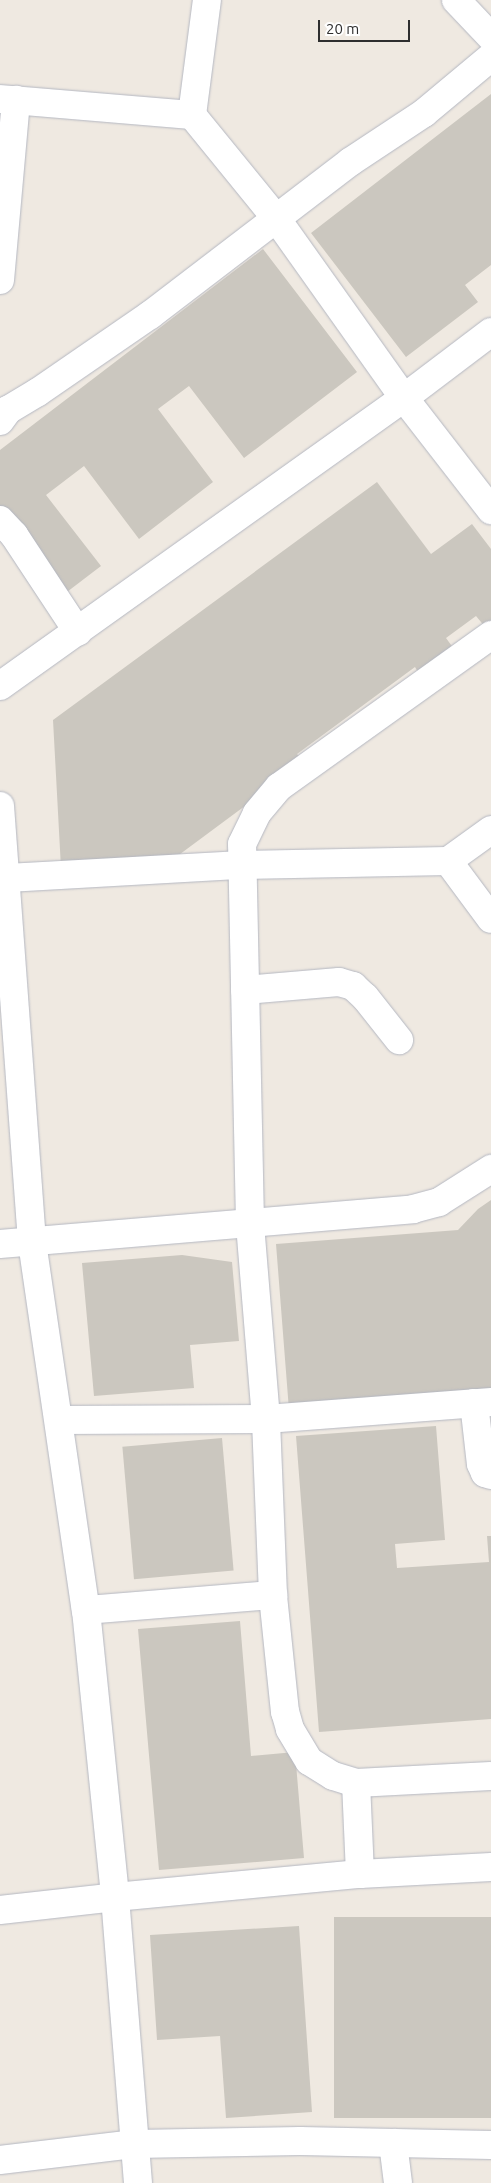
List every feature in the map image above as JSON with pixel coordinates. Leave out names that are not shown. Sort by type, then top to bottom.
[{"type":"street","points":[[206,0],[192,115],[276,218],[404,398],[491,510]]},
{"type":"street","points":[[456,0],[491,36]]},
{"type":"street","points":[[0,421],[8,410],[38,392],[150,315],[350,162],[424,112],[491,56]]},
{"type":"street","points":[[0,280],[8,100],[192,115]]},
{"type":"street","points":[[0,686],[404,398],[491,332]]},
{"type":"street","points":[[0,520],[14,535],[78,632]]},
{"type":"street","points":[[491,635],[279,787],[257,813],[242,844],[250,1223],[266,1419],[273,1595],[285,1712],[290,1729],[309,1761],[333,1776],[356,1783],[491,1776]]},
{"type":"street","points":[[0,806],[7,878],[32,1242],[60,1420],[86,1610],[115,1897],[138,2183]]},
{"type":"street","points":[[7,878],[242,865],[448,861],[491,830]]},
{"type":"street","points":[[448,861],[491,919]]},
{"type":"street","points":[[245,990],[339,982],[353,986],[365,997],[399,1040]]},
{"type":"street","points":[[0,1244],[429,1206],[448,1197],[491,1169]]},
{"type":"street","points":[[60,1420],[266,1419],[483,1402],[481,1464],[485,1473],[491,1474]]},
{"type":"street","points":[[86,1610],[273,1595]]},
{"type":"street","points":[[356,1783],[360,1874]]},
{"type":"street","points":[[0,1910],[360,1874],[491,1867]]},
{"type":"street","points":[[0,2160],[135,2144],[300,2141],[491,2145]]},
{"type":"street","points":[[393,2143],[398,2183]]},
{"type":"building","points":[[491,94],[491,265],[465,285],[478,302],[406,357],[311,233]]},
{"type":"building","points":[[263,249],[357,372],[244,458],[189,386],[158,409],[213,482],[139,539],[84,466],[46,495],[101,566],[63,595],[0,514],[0,450]]},
{"type":"building","points":[[377,482],[431,554],[472,524],[491,549],[491,624],[486,628],[476,616],[446,638],[454,649],[419,674],[415,667],[297,754],[304,762],[168,863],[61,868],[53,720]]},
{"type":"building","points":[[491,1200],[491,1395],[289,1410],[276,1244],[458,1230],[478,1209]]},
{"type":"building","points":[[182,1255],[232,1262],[239,1341],[190,1345],[194,1388],[94,1396],[82,1263]]},
{"type":"building","points":[[436,1426],[445,1540],[395,1544],[397,1568],[489,1562],[487,1536],[491,1536],[491,1719],[319,1732],[296,1436]]},
{"type":"building","points":[[222,1438],[234,1570],[134,1579],[122,1447]]},
{"type":"building","points":[[240,1621],[251,1756],[295,1752],[304,1858],[159,1870],[138,1629]]},
{"type":"building","points":[[334,1917],[491,1917],[491,2118],[334,2118]]},
{"type":"building","points":[[299,1926],[312,2112],[226,2118],[220,2036],[157,2040],[150,1935]]}]
